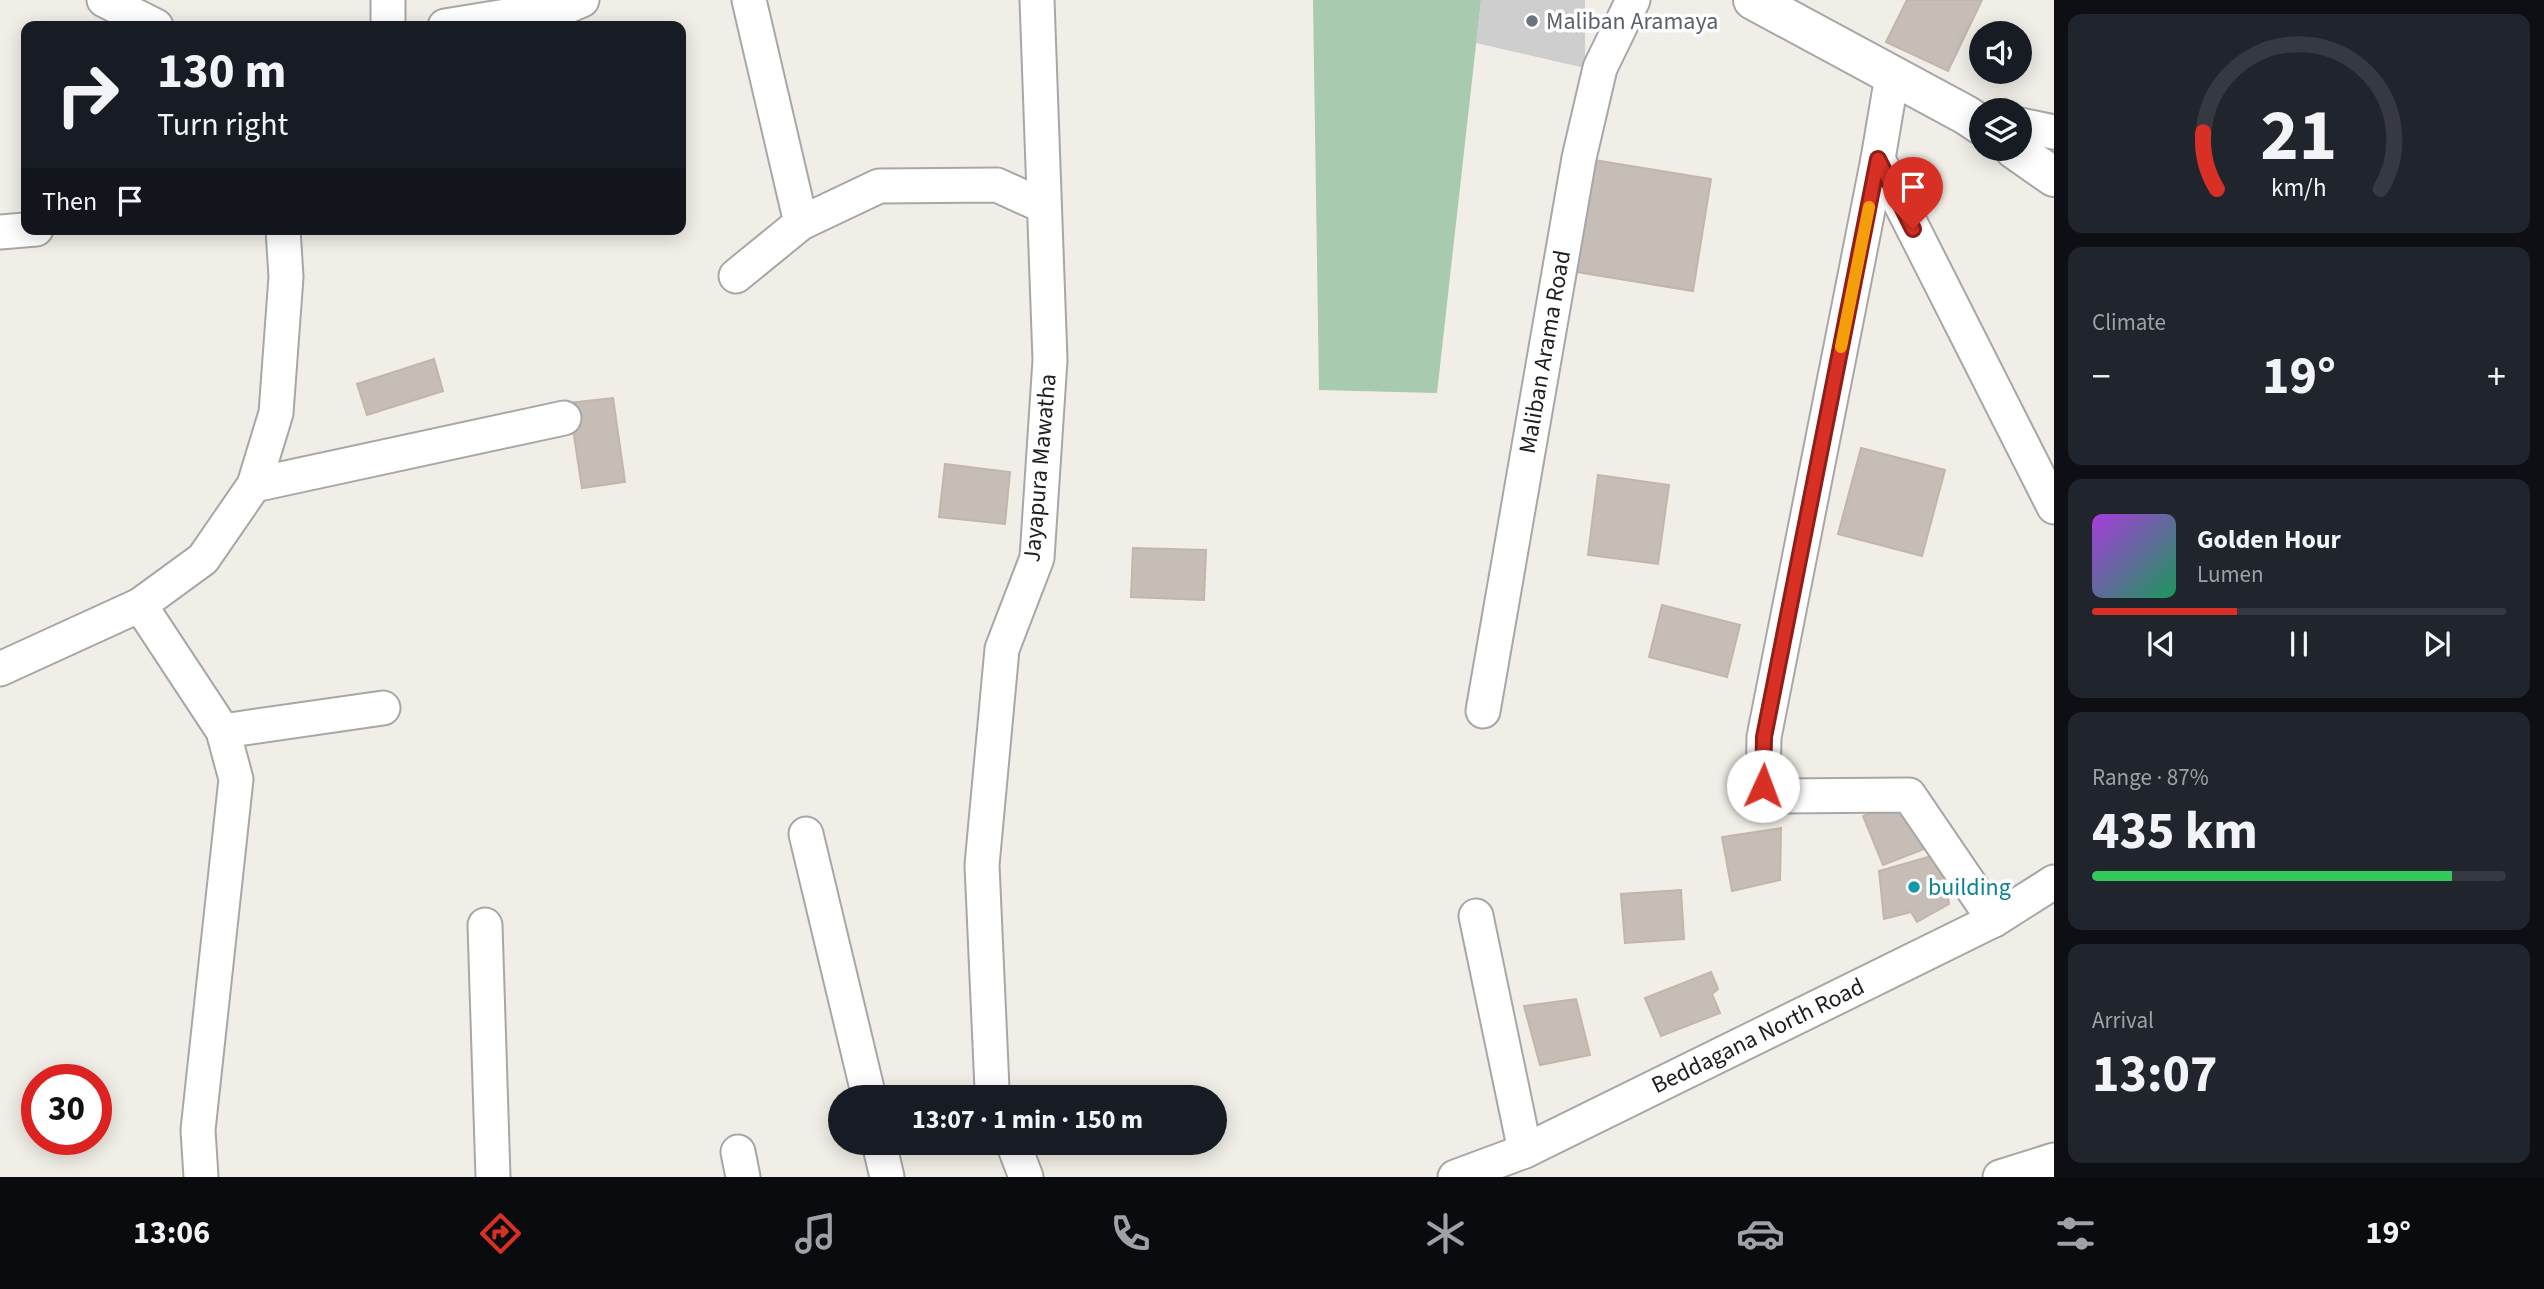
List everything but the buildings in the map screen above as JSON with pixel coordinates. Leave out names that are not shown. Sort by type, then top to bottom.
[{"type":"street","points":[[104,0],[146,21]]},
{"type":"street","points":[[388,0],[388,21]]},
{"type":"street","points":[[476,21],[568,6],[582,0]]},
{"type":"street","points":[[749,0],[801,223]]},
{"type":"street","name":"Jayapura Mawatha","points":[[992,1085],[982,864],[1002,649],[1037,558],[1050,360],[1037,0]]},
{"type":"street","name":"Maliban Arama Road","points":[[1483,711],[1579,158],[1600,68],[1633,0]]},
{"type":"street","points":[[1753,0],[1969,115]]},
{"type":"street","points":[[1892,76],[1764,737],[1763,786],[1778,796],[1909,795],[1994,920]]},
{"type":"street","points":[[2032,127],[2054,132]]},
{"type":"street","points":[[1878,159],[2054,507]]},
{"type":"street","points":[[2031,161],[2054,177]]},
{"type":"street","points":[[736,276],[801,223],[878,186],[997,185],[1043,206]]},
{"type":"street","points":[[0,232],[21,230]]},
{"type":"street","points":[[0,669],[140,605],[203,559],[254,485],[276,413],[286,277],[283,235]]},
{"type":"street","points":[[254,485],[564,418]]},
{"type":"street","points":[[140,605],[223,731],[236,779],[198,1130],[201,1177]]},
{"type":"street","points":[[223,731],[383,708]]},
{"type":"street","points":[[806,834],[866,1085]]},
{"type":"street","name":"Beddagana North Road","points":[[1455,1177],[1525,1151],[1994,920],[2054,882]]},
{"type":"street","points":[[1476,916],[1525,1151]]},
{"type":"street","points":[[485,925],[493,1177]]},
{"type":"street","points":[[882,1155],[887,1177]]},
{"type":"street","points":[[1018,1155],[1026,1177]]},
{"type":"street","points":[[2000,1177],[2054,1160]]},
{"type":"shaded area","name":"Maliban Aramaya","points":[[1481,0],[1585,0],[1585,68],[1476,43]]},
{"type":"green space","points":[[1313,0],[1481,0],[1437,393],[1319,390]]},
{"type":"slow traffic","points":[[1841,347],[1869,207]]},
{"type":"place","name":"Maliban Aramaya","points":[[1532,21]]},
{"type":"place","name":"building","points":[[1914,887]]},
{"type":"route","points":[[1763,786],[1764,737],[1878,159],[1913,229]]}]
